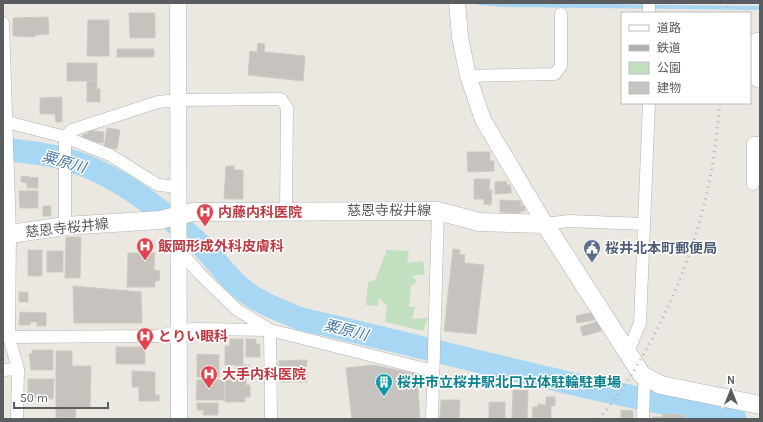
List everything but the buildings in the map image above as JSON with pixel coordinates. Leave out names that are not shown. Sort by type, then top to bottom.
[{"type":"main road","name":"慈恩寺桜井線","points":[[6,235],[65,226],[160,220],[186,213],[286,210],[438,211],[479,222],[545,224]]},
{"type":"main road","points":[[545,224],[628,352],[646,383],[661,384],[760,405]]},
{"type":"street","points":[[178,3],[179,191],[186,213],[179,250],[179,419]]},
{"type":"street","points":[[457,3],[460,37],[468,76],[483,120],[545,224],[569,221],[644,224]]},
{"type":"street","points":[[468,76],[554,74],[562,66],[561,14]]},
{"type":"street","points":[[3,23],[7,166],[6,235],[10,337],[18,369],[17,419]]},
{"type":"street","points":[[760,39],[756,39],[757,81],[760,81]]},
{"type":"street","points":[[65,226],[65,137],[72,130],[158,102],[178,100],[281,99],[287,108],[286,210]]},
{"type":"street","points":[[628,352],[640,323],[649,104]]},
{"type":"street","points":[[5,124],[65,137],[110,155],[158,186],[179,191]]},
{"type":"street","points":[[753,184],[753,143],[760,143]]},
{"type":"street","points":[[432,419],[438,211]]},
{"type":"street","points":[[179,250],[200,274],[236,308],[270,330]]},
{"type":"street","points":[[10,337],[157,336],[192,329],[270,330],[433,366]]},
{"type":"street","points":[[270,330],[271,419]]},
{"type":"street","points":[[3,370],[18,369]]},
{"type":"street","points":[[643,415],[646,383]]},
{"type":"green space","points":[[387,250],[409,251],[407,263],[423,261],[425,274],[412,276],[417,282],[411,286],[409,307],[415,307],[412,319],[428,318],[423,331],[385,322],[387,306],[379,298],[378,306],[366,305],[368,282],[375,280]]},
{"type":"waterway","points":[[479,3],[502,5],[760,8]]},
{"type":"waterway","name":"粟原川","points":[[3,149],[66,159],[109,177],[143,198],[174,222],[203,247],[231,279],[242,289],[270,306],[301,319],[578,385],[735,419]]},
{"type":"railway","points":[[727,12],[728,3]]},
{"type":"railway","points":[[599,419],[640,361],[658,328],[688,259],[708,188],[715,148],[720,104]]},
{"type":"place","name":"内藤内科医院","points":[[205,227]]},
{"type":"place","name":"飯岡形成外科皮膚科","points":[[145,261]]},
{"type":"place","name":"桜井北本町郵便局","points":[[592,263]]},
{"type":"place","name":"とりい眼科","points":[[145,351]]},
{"type":"place","name":"大手内科医院","points":[[209,389]]},
{"type":"place","name":"桜井市立桜井駅北口立体駐輪駐車場","points":[[384,397]]}]
